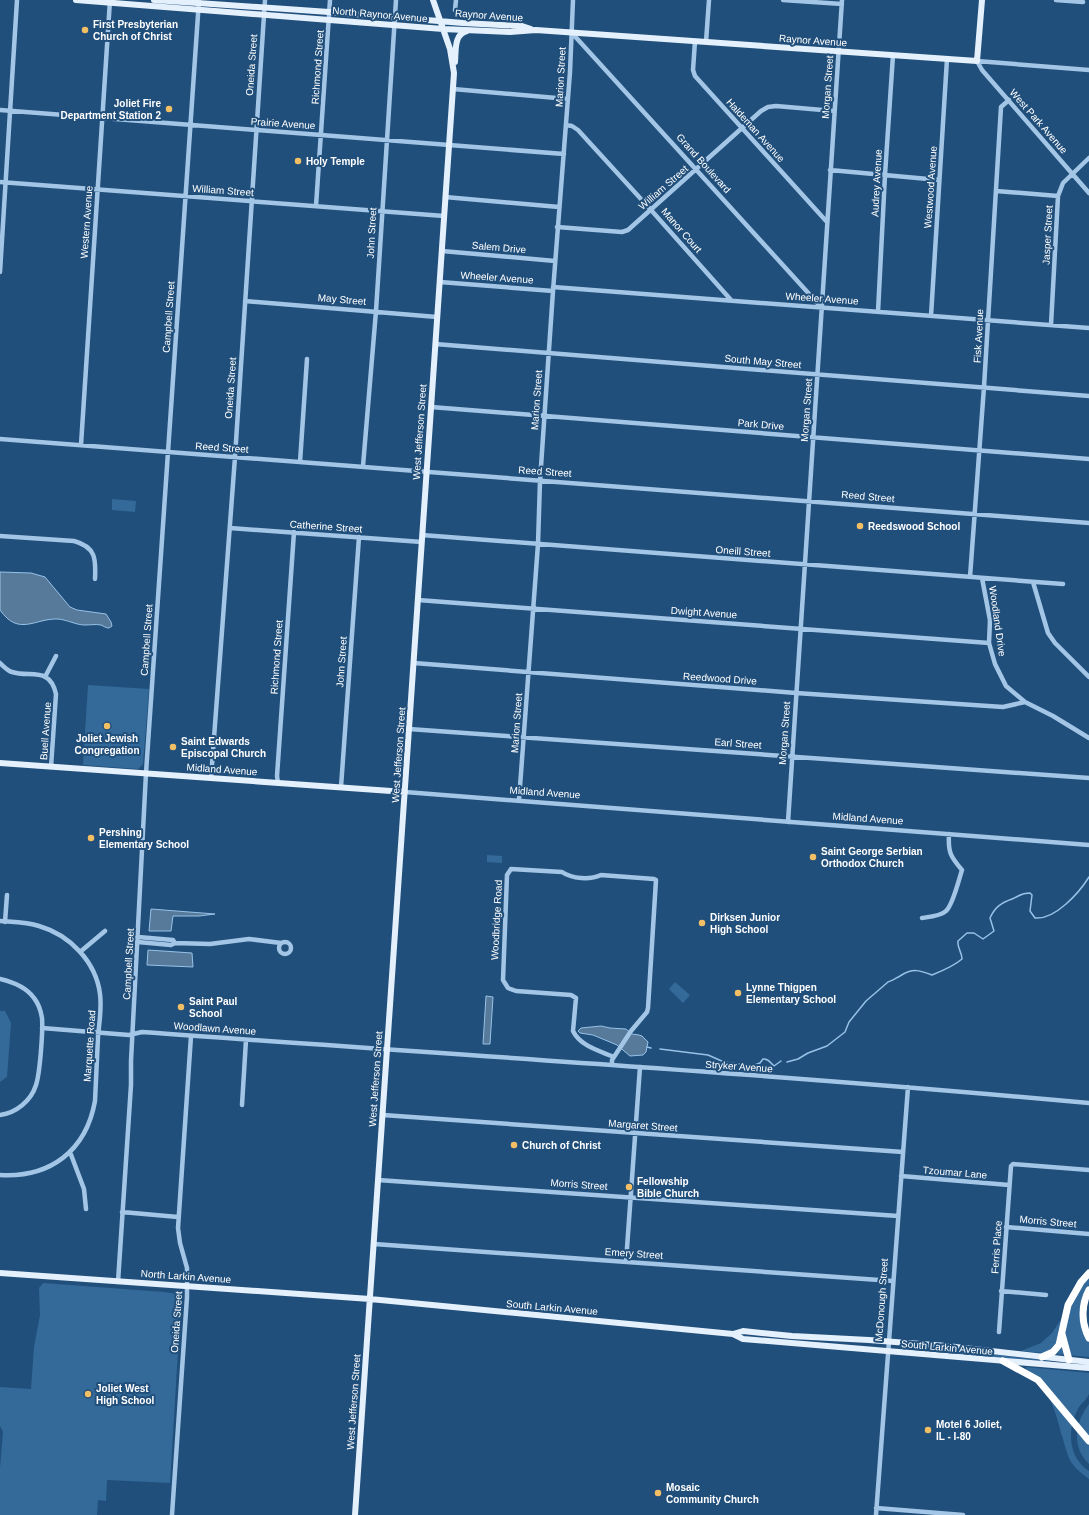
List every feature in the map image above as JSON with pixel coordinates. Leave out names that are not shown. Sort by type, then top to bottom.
[{"type":"highway","points":[[1042,1357],[1056,1348],[1062,1333],[1068,1305],[1081,1282],[1089,1273]]},
{"type":"highway","points":[[1089,1290],[1083,1308],[1083,1317],[1084,1325],[1089,1338]]},
{"type":"highway","points":[[1062,1333],[1069,1360]]},
{"type":"highway","points":[[1003,1361],[1038,1380],[1089,1441]]},
{"type":"main road","name":"North Raynor Avenue","points":[[76,0],[264,7],[440,21]]},
{"type":"main road","name":"North Raynor Avenue","points":[[154,0],[199,4],[264,15],[443,29]]},
{"type":"main road","name":"West Jefferson Street","points":[[354,1515],[383,1115],[454,73],[452,59],[433,0]]},
{"type":"main road","points":[[977,61],[982,0]]},
{"type":"main road","name":"Raynor Avenue","points":[[440,21],[522,26],[536,30]]},
{"type":"main road","name":"Raynor Avenue","points":[[443,29],[510,32],[536,30],[571,32],[977,61]]},
{"type":"main road","points":[[454,73],[458,36],[462,32],[468,30]]},
{"type":"main road","name":"Midland Avenue","points":[[0,763],[405,792]]},
{"type":"main road","name":"North Larkin Avenue","points":[[0,1273],[370,1299]]},
{"type":"main road","name":"South Larkin Avenue","points":[[370,1299],[733,1334],[744,1331],[947,1346],[1089,1362]]},
{"type":"main road","name":"South Larkin Avenue","points":[[733,1334],[742,1339],[1089,1368]]},
{"type":"street","points":[[0,272],[17,0]]},
{"type":"street","name":"Oneida Street","points":[[211,778],[235,457],[264,0]]},
{"type":"street","name":"Richmond Street","points":[[316,206],[330,0]]},
{"type":"street","name":"John Street","points":[[363,466],[376,311],[396,0]]},
{"type":"street","points":[[456,0],[456,10]]},
{"type":"street","name":"Marion Street","points":[[520,800],[538,544],[540,481],[548,353],[568,99],[573,0]]},
{"type":"street","points":[[706,42],[709,0]]},
{"type":"street","points":[[783,0],[842,2]]},
{"type":"street","points":[[1056,0],[1083,2]]},
{"type":"street","name":"Western Avenue","points":[[81,445],[110,1]]},
{"type":"street","name":"Morgan Street","points":[[788,822],[842,2]]},
{"type":"street","name":"Campbell Street","points":[[118,1282],[134,1034],[146,773],[199,4]]},
{"type":"street","name":"Grand Boulevard","points":[[571,32],[821,307]]},
{"type":"street","name":"Haldeman Avenue","points":[[695,41],[693,70],[695,76],[827,222]]},
{"type":"street","name":"Audrey Avenue","points":[[878,312],[893,55]]},
{"type":"street","name":"Westwood Avenue","points":[[931,316],[947,59]]},
{"type":"street","name":"Raynor Avenue","points":[[977,61],[1089,70]]},
{"type":"street","name":"West Park Avenue","points":[[977,61],[982,70],[1089,193]]},
{"type":"street","points":[[453,89],[568,99]]},
{"type":"street","name":"Fisk Avenue","points":[[970,577],[980,450],[1001,107],[1009,100]]},
{"type":"street","name":"William Street","points":[[557,227],[622,232],[628,230],[761,111],[768,107],[776,106],[834,111]]},
{"type":"street","name":"Prairie Avenue","points":[[0,110],[564,154]]},
{"type":"street","name":"Manor Court","points":[[566,125],[572,126],[578,130],[731,300]]},
{"type":"street","name":"Jasper Street","points":[[1050,325],[1058,196],[1063,183],[1089,158]]},
{"type":"street","points":[[830,170],[939,180]]},
{"type":"street","name":"William Street","points":[[0,182],[444,216]]},
{"type":"street","points":[[996,191],[1058,196]]},
{"type":"street","points":[[445,197],[559,207]]},
{"type":"street","name":"Salem Drive","points":[[442,251],[555,261]]},
{"type":"street","name":"Wheeler Avenue","points":[[440,282],[731,300],[1089,328]]},
{"type":"street","name":"May Street","points":[[245,301],[437,317]]},
{"type":"street","name":"South May Street","points":[[435,344],[1089,396]]},
{"type":"street","points":[[300,462],[307,359]]},
{"type":"street","name":"Park Drive","points":[[431,407],[1089,459]]},
{"type":"street","name":"Reed Street","points":[[0,439],[1089,523]]},
{"type":"street","name":"Catherine Street","points":[[230,528],[422,542]]},
{"type":"street","name":"Richmond Street","points":[[278,783],[276,776],[294,532]]},
{"type":"street","name":"Oneill Street","points":[[422,535],[1063,584]]},
{"type":"street","points":[[0,536],[85,544],[92,551],[95,558],[95,579]]},
{"type":"street","name":"John Street","points":[[341,787],[359,537]]},
{"type":"street","name":"Woodland Drive","points":[[982,578],[990,620],[989,643],[995,664],[1006,686],[1025,702],[1053,716],[1089,738]]},
{"type":"street","points":[[1033,582],[1048,633],[1089,677]]},
{"type":"street","name":"Dwight Avenue","points":[[418,600],[989,643]]},
{"type":"street","points":[[0,663],[13,673],[39,675],[45,677],[56,656]]},
{"type":"street","name":"Reedwood Drive","points":[[414,664],[1004,707],[1025,702]]},
{"type":"street","name":"Buell Avenue","points":[[45,677],[52,683],[56,694],[51,766]]},
{"type":"street","name":"Earl Street","points":[[409,729],[1089,778]]},
{"type":"street","name":"Midland Avenue","points":[[405,792],[1089,845]]},
{"type":"street","points":[[922,918],[945,912],[950,908],[961,874],[962,870],[950,855],[948,845],[949,834]]},
{"type":"street","name":"Woodbridge Road","points":[[612,1065],[614,1057],[631,1031],[647,1012],[648,1008],[656,880],[601,875],[594,878],[569,876],[562,872],[511,869],[507,875],[503,980],[508,988],[516,990],[571,994],[576,998],[573,1031],[575,1034],[584,1043],[614,1057]]},
{"type":"street","points":[[3,922],[7,895]]},
{"type":"street","name":"Marquette Road","points":[[0,1175],[37,1172],[51,1166],[70,1152],[81,1139],[92,1115],[95,1101],[98,1033],[101,1009],[97,981],[93,969],[73,944],[51,930],[38,925],[3,922]]},
{"type":"street","points":[[80,952],[105,931]]},
{"type":"street","points":[[138,940],[171,944],[210,944],[248,939],[281,943]]},
{"type":"street","points":[[0,979],[19,985],[34,998],[42,1017],[36,1086],[23,1104],[15,1111],[0,1115]]},
{"type":"street","name":"Woodlawn Avenue","points":[[42,1028],[98,1033],[134,1034],[142,1032],[387,1050]]},
{"type":"street","name":"Oneida Street","points":[[172,1515],[187,1286],[186,1264],[179,1236],[178,1217],[192,1036]]},
{"type":"street","points":[[242,1105],[246,1040]]},
{"type":"street","name":"Stryker Avenue","points":[[387,1050],[908,1087],[1089,1103]]},
{"type":"street","points":[[626,1262],[640,1067]]},
{"type":"street","name":"McDonough Street","points":[[876,1515],[908,1087]]},
{"type":"street","name":"Margaret Street","points":[[383,1115],[903,1152]]},
{"type":"street","points":[[70,1152],[84,1189],[86,1209]]},
{"type":"street","name":"Ferris Place","points":[[999,1332],[1010,1168],[1013,1164],[1089,1170]]},
{"type":"street","name":"Tzoumar Lane","points":[[901,1176],[1009,1185]]},
{"type":"street","name":"Morris Street","points":[[378,1180],[898,1216]]},
{"type":"street","points":[[122,1212],[178,1217]]},
{"type":"street","name":"Morris Street","points":[[1006,1227],[1089,1234]]},
{"type":"street","name":"Emery Street","points":[[374,1244],[893,1281]]},
{"type":"street","points":[[1001,1291],[1046,1294]]},
{"type":"street","points":[[876,1508],[963,1515]]},
{"type":"shaded area","points":[[112,499],[136,501],[135,512],[112,510]]},
{"type":"shaded area","points":[[0,572],[31,573],[45,577],[70,607],[77,610],[106,614],[112,626],[106,628],[101,625],[82,625],[58,619],[50,619],[28,624],[14,623],[0,610]]},
{"type":"shaded area","points":[[88,685],[149,689],[143,764],[138,769],[83,765]]},
{"type":"shaded area","points":[[487,855],[502,856],[502,863],[487,862]]},
{"type":"shaded area","points":[[151,909],[215,914],[199,916],[173,916],[171,931],[149,931]]},
{"type":"shaded area","points":[[148,950],[192,953],[193,967],[147,965]]},
{"type":"shaded area","points":[[675,982],[690,995],[683,1003],[669,989]]},
{"type":"shaded area","points":[[486,996],[493,997],[490,1044],[483,1044]]},
{"type":"shaded area","points":[[0,1011],[5,1011],[11,1023],[7,1077],[0,1082]]},
{"type":"shaded area","points":[[601,1026],[626,1029],[632,1034],[642,1036],[648,1042],[646,1052],[643,1055],[630,1056],[617,1045],[593,1035],[580,1033],[578,1031],[581,1028]]},
{"type":"shaded area","points":[[1089,1276],[1089,1285],[1084,1293],[1086,1337],[1089,1342],[1089,1357],[1021,1351],[1041,1343],[1052,1333]]},
{"type":"shaded area","name":"Joliet West High School","points":[[43,1283],[164,1292],[177,1294],[181,1301],[170,1483],[107,1480],[106,1501],[98,1500],[97,1515],[0,1515],[0,1468],[3,1432],[0,1426],[0,1387],[31,1389],[34,1347],[40,1315],[39,1288]]},
{"type":"shaded area","points":[[951,1353],[980,1353],[1050,1361],[1049,1362]]},
{"type":"shaded area","points":[[1026,1367],[1089,1373],[1089,1394],[1075,1415],[1072,1424],[1071,1442],[1076,1458],[1089,1471],[1089,1479],[1071,1462],[1046,1391],[1034,1375],[1026,1369]]},
{"type":"shaded area","points":[[1089,1404],[1089,1464],[1079,1450],[1077,1434],[1078,1426],[1084,1411]]},
{"type":"waterway","points":[[787,1062],[798,1059],[808,1053],[827,1046],[845,1032],[849,1022],[866,1001],[888,982],[912,971],[920,971],[932,975],[959,962],[962,959],[958,941],[967,933],[974,933],[983,939],[994,931],[990,918],[996,908],[1002,904],[1022,894],[1030,893],[1032,895],[1030,911],[1035,918],[1050,915],[1073,898],[1089,877]]},
{"type":"waterway","points":[[647,1047],[651,1048]]},
{"type":"waterway","points":[[660,1049],[708,1055],[724,1062],[752,1066],[760,1063],[763,1059],[768,1060],[774,1066],[781,1061]]},
{"type":"place","name":"First Presbyterian Church of Christ","points":[[85,30]]},
{"type":"place","name":"Joliet Fire Department Station 2","points":[[169,109]]},
{"type":"place","name":"Holy Temple","points":[[298,161]]},
{"type":"place","name":"Reedswood School","points":[[860,526]]},
{"type":"place","name":"Joliet Jewish Congregation","points":[[107,726]]},
{"type":"place","name":"Saint Edwards Episcopal Church","points":[[173,747]]},
{"type":"place","name":"Pershing Elementary School","points":[[91,838]]},
{"type":"place","name":"Saint George Serbian Orthodox Church","points":[[813,857]]},
{"type":"place","name":"Dirksen Junior High School","points":[[702,923]]},
{"type":"place","name":"Lynne Thigpen Elementary School","points":[[738,993]]},
{"type":"place","name":"Saint Paul School","points":[[181,1007]]},
{"type":"place","name":"Church of Christ","points":[[514,1145]]},
{"type":"place","name":"Fellowship Bible Church","points":[[629,1187]]},
{"type":"place","name":"Joliet West High School","points":[[88,1394]]},
{"type":"place","name":"Motel 6 Joliet, IL - I-80","points":[[928,1430]]},
{"type":"place","name":"Mosaic Community Church","points":[[658,1493]]}]
